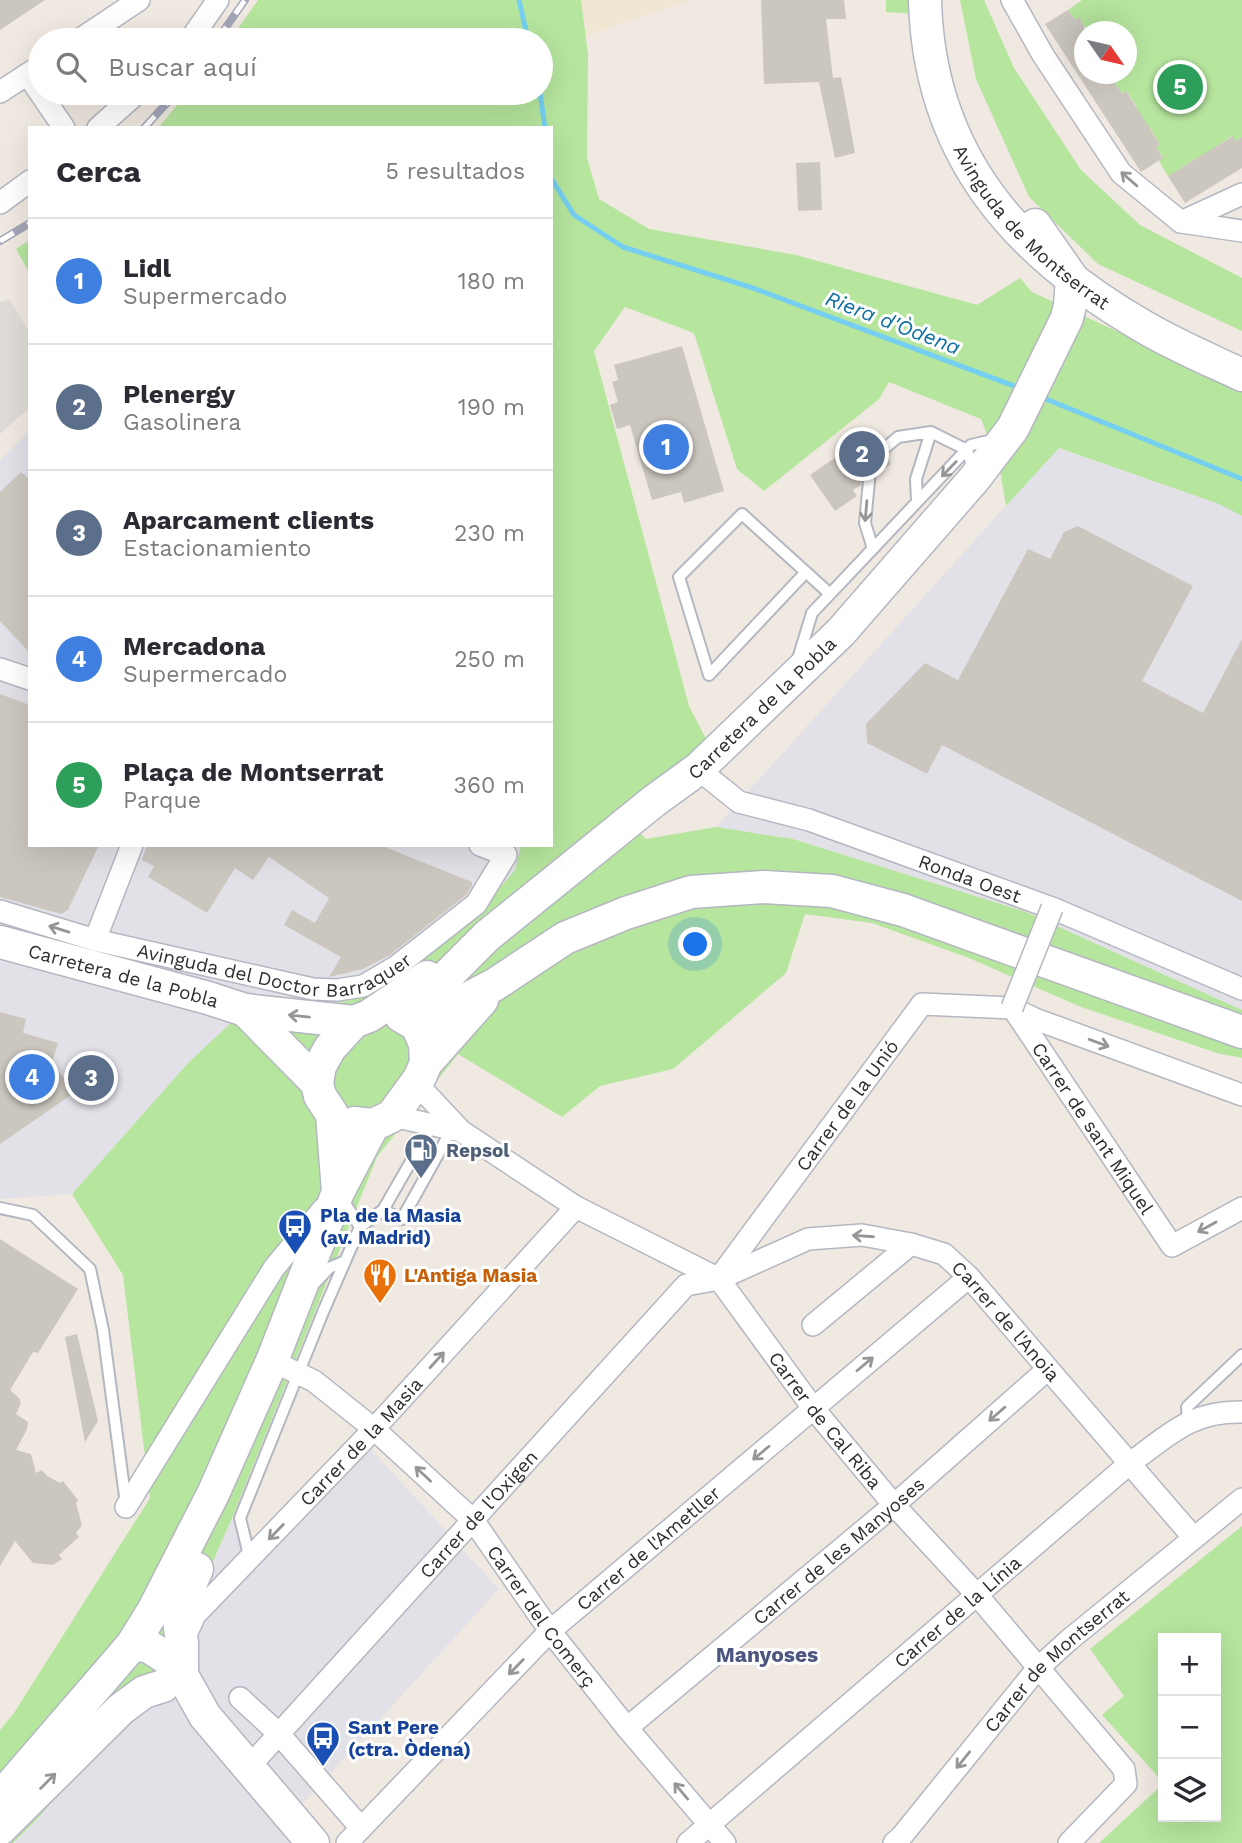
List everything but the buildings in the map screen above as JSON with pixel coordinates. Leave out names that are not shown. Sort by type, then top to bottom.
[{"type":"street","points":[[97,28],[139,0]]},
{"type":"street","points":[[198,28],[218,0]]},
{"type":"street","name":"Avinguda de Montserrat","points":[[925,0],[935,81],[954,135],[999,211],[1115,298],[1147,328],[1242,376]]},
{"type":"street","name":"Avinguda de Montserrat","points":[[942,0],[952,75],[971,132],[1032,235]]},
{"type":"street","points":[[1012,0],[1043,55],[1121,173],[1181,222],[1242,231]]},
{"type":"street","points":[[0,92],[28,75]]},
{"type":"street","points":[[52,105],[63,126]]},
{"type":"street","points":[[100,126],[124,105]]},
{"type":"street","points":[[0,203],[28,182]]},
{"type":"street","points":[[1181,222],[1242,194]]},
{"type":"street","points":[[1032,235],[1072,278],[1115,298]]},
{"type":"street","points":[[1032,235],[1059,325],[1115,298]]},
{"type":"street","name":"Carretera de la Pobla","points":[[412,1021],[487,936],[654,801],[698,769],[841,632],[971,464],[1013,428],[1070,305],[1072,278]]},
{"type":"street","name":"Avinguda de Montserrat","points":[[1115,298],[1242,353]]},
{"type":"street","points":[[0,669],[28,678]]},
{"type":"street","name":"Ronda Oest","points":[[698,769],[739,802],[809,820],[1052,908],[1242,989]]},
{"type":"street","points":[[95,940],[131,847]]},
{"type":"street","name":"Avinguda del Doctor Barraquer","points":[[0,911],[95,940],[313,989],[337,990],[362,986],[397,966],[476,904],[506,855],[485,847]]},
{"type":"street","points":[[412,1021],[494,985],[565,938],[626,913],[691,892],[764,887],[832,891],[903,910],[1242,1032]]},
{"type":"street","points":[[1012,1008],[1052,908]]},
{"type":"street","points":[[0,1798],[132,1645],[285,1367],[294,1306],[338,1192],[332,1114],[320,1096],[317,1083],[320,1066],[330,1048],[361,1019],[487,936]]},
{"type":"street","name":"Carretera de la Pobla","points":[[0,942],[245,1010],[361,1019]]},
{"type":"street","points":[[208,998],[220,968]]},
{"type":"street","points":[[126,1507],[274,1268],[338,1192],[382,1120],[494,985]]},
{"type":"street","name":"Carrer de la Unió","points":[[719,1279],[922,1004],[1012,1008],[1035,1020],[1242,1095]]},
{"type":"street","name":"Carrer de sant Miquel","points":[[1012,1008],[1172,1247],[1242,1208]]},
{"type":"street","name":"Carretera de la Pobla","points":[[245,1010],[317,1083]]},
{"type":"street","points":[[361,1019],[390,1013],[412,1021],[425,1044],[421,1074]]},
{"type":"street","name":"Carrer de Cal Riba","points":[[421,1074],[448,1129]]},
{"type":"street","points":[[332,1114],[353,1123],[382,1120]]},
{"type":"street","name":"Carrer de Cal Riba","points":[[382,1120],[448,1129],[576,1207],[719,1279],[813,1408],[894,1505],[977,1595],[1124,1769],[1126,1784],[1069,1843]]},
{"type":"street","name":"Carrer de la Masia","points":[[175,1667],[195,1615],[374,1429],[576,1207]]},
{"type":"street","name":"Carrer de l'Anoia","points":[[719,1279],[808,1239],[862,1235],[911,1244],[944,1254],[969,1277],[1193,1537]]},
{"type":"street","points":[[813,1325],[911,1244]]},
{"type":"street","name":"Carrer de l'Ametller","points":[[354,1835],[550,1631],[969,1277]]},
{"type":"street","name":"Carrer de l'Oxigen","points":[[248,1768],[686,1285],[719,1279]]},
{"type":"street","name":"Carrer del Comerç","points":[[285,1367],[314,1381],[374,1429],[473,1520],[550,1631],[627,1728],[725,1843]]},
{"type":"street","name":"Carrer de les Manyoses","points":[[627,1728],[894,1505],[1048,1369]]},
{"type":"street","name":"Carrer de la Línia","points":[[688,1843],[1129,1464],[1188,1421],[1221,1412],[1242,1412]]},
{"type":"street","points":[[213,1494],[209,1538],[178,1612],[175,1667],[205,1716],[313,1843]]},
{"type":"street","name":"Carrer de Montserrat","points":[[894,1843],[1037,1669],[1242,1499]]},
{"type":"street","points":[[132,1645],[141,1665],[175,1667]]},
{"type":"street","points":[[0,1829],[121,1709],[175,1667]]},
{"type":"street","points":[[240,1698],[279,1734],[354,1835]]},
{"type":"lane","points":[[917,502],[916,480],[931,432]]},
{"type":"lane","points":[[793,678],[812,613],[873,549],[917,502],[971,464],[931,432],[898,437],[871,460],[865,523],[873,549]]},
{"type":"lane","points":[[806,572],[709,675],[679,577],[742,514],[806,572],[830,594]]},
{"type":"lane","points":[[383,1210],[402,1219],[448,1129]]},
{"type":"lane","points":[[250,1559],[240,1518],[285,1367],[345,1261],[360,1227],[383,1210],[448,1129]]},
{"type":"lane","points":[[338,1192],[360,1227]]},
{"type":"lane","points":[[0,1208],[33,1214],[90,1269],[103,1330],[126,1507]]},
{"type":"lane","points":[[294,1306],[329,1268],[345,1261]]},
{"type":"lane","points":[[1188,1421],[1187,1407],[1242,1354]]},
{"type":"shaded area","points":[[581,0],[691,0],[586,36]]},
{"type":"shaded area","points":[[9,299],[28,330],[28,409],[0,434],[0,302]]},
{"type":"shaded area","points":[[28,432],[28,847],[521,847],[515,870],[479,911],[351,1000],[233,1021],[189,1062],[72,1194],[0,1199],[0,460]]},
{"type":"shaded area","points":[[1058,448],[1219,504],[1242,516],[1242,1010],[1026,912],[793,839],[716,827]]},
{"type":"shaded area","points":[[370,1448],[499,1589],[297,1810],[304,1843],[13,1843],[40,1816],[195,1602],[232,1518],[262,1556]]},
{"type":"green space","points":[[258,0],[581,0],[588,55],[587,158],[599,199],[649,229],[796,255],[977,305],[1020,278],[1032,292],[1242,389],[1242,516],[1219,504],[1059,448],[1006,506],[1000,470],[981,419],[889,382],[879,399],[764,491],[737,469],[694,333],[625,307],[594,351],[689,706],[706,739],[619,814],[646,839],[716,827],[793,839],[1026,912],[1242,1010],[1242,1058],[1217,1053],[1081,1007],[969,958],[872,923],[805,914],[786,973],[673,1069],[600,1086],[562,1117],[458,1054],[377,1157],[232,1518],[195,1602],[140,1694],[40,1816],[13,1843],[0,1843],[0,1730],[14,1713],[150,1498],[123,1275],[72,1194],[189,1062],[233,1021],[351,1000],[479,911],[515,870],[521,847],[553,847],[553,126],[160,126],[177,105],[553,105],[553,28],[238,28]]},
{"type":"green space","points":[[886,0],[915,0],[916,14],[886,12]]},
{"type":"green space","points":[[960,0],[984,0],[1014,68],[1081,170],[1140,225],[1242,278],[1242,331],[1098,264],[1029,197],[976,79]]},
{"type":"green space","points":[[1082,0],[1242,0],[1242,137],[1235,141],[1232,136],[1217,146],[1219,151],[1198,164],[1195,159],[1179,169],[1181,174],[1171,181],[1159,161],[1163,157],[1156,147],[1160,144],[1150,128],[1146,130],[1132,110],[1137,107],[1127,92],[1122,94],[1116,84],[1137,84],[1137,21],[1081,21],[1079,18],[1075,20],[1068,10]]},
{"type":"green space","points":[[28,241],[28,270],[16,249]]},
{"type":"green space","points":[[1242,1526],[1242,1843],[1099,1843],[1158,1789],[1158,1822],[1221,1822],[1221,1633],[1158,1633],[1158,1777],[1102,1715],[1124,1696],[1090,1649]]},
{"type":"waterway","name":"Riera d'Òdena","points":[[519,0],[525,28]]},
{"type":"waterway","name":"Riera d'Òdena","points":[[542,105],[545,126]]},
{"type":"waterway","name":"Riera d'Òdena","points":[[553,181],[574,215],[623,247],[753,288],[1022,389]]},
{"type":"waterway","name":"Riera d'Òdena","points":[[1041,397],[1242,479]]},
{"type":"railway","points":[[225,28],[245,0]]},
{"type":"railway","points":[[146,126],[165,105]]},
{"type":"railway","points":[[0,241],[28,224]]},
{"type":"place","name":"Plaça de Montserrat","points":[[1180,87]]},
{"type":"place","name":"Lidl","points":[[666,447]]},
{"type":"place","name":"Plenergy","points":[[862,454]]},
{"type":"place","name":"Mercadona","points":[[32,1077]]},
{"type":"place","name":"Aparcament clients","points":[[91,1078]]},
{"type":"place","name":"Repsol","points":[[421,1180]]},
{"type":"place","name":"Pla de la Masia (av. Madrid)","points":[[295,1256]]},
{"type":"place","name":"L'Antiga Masia","points":[[380,1305]]},
{"type":"place","name":"Sant Pere (ctra. Òdena)","points":[[323,1768]]},
{"type":"district","name":"Manyoses","points":[[767,1655]]}]
